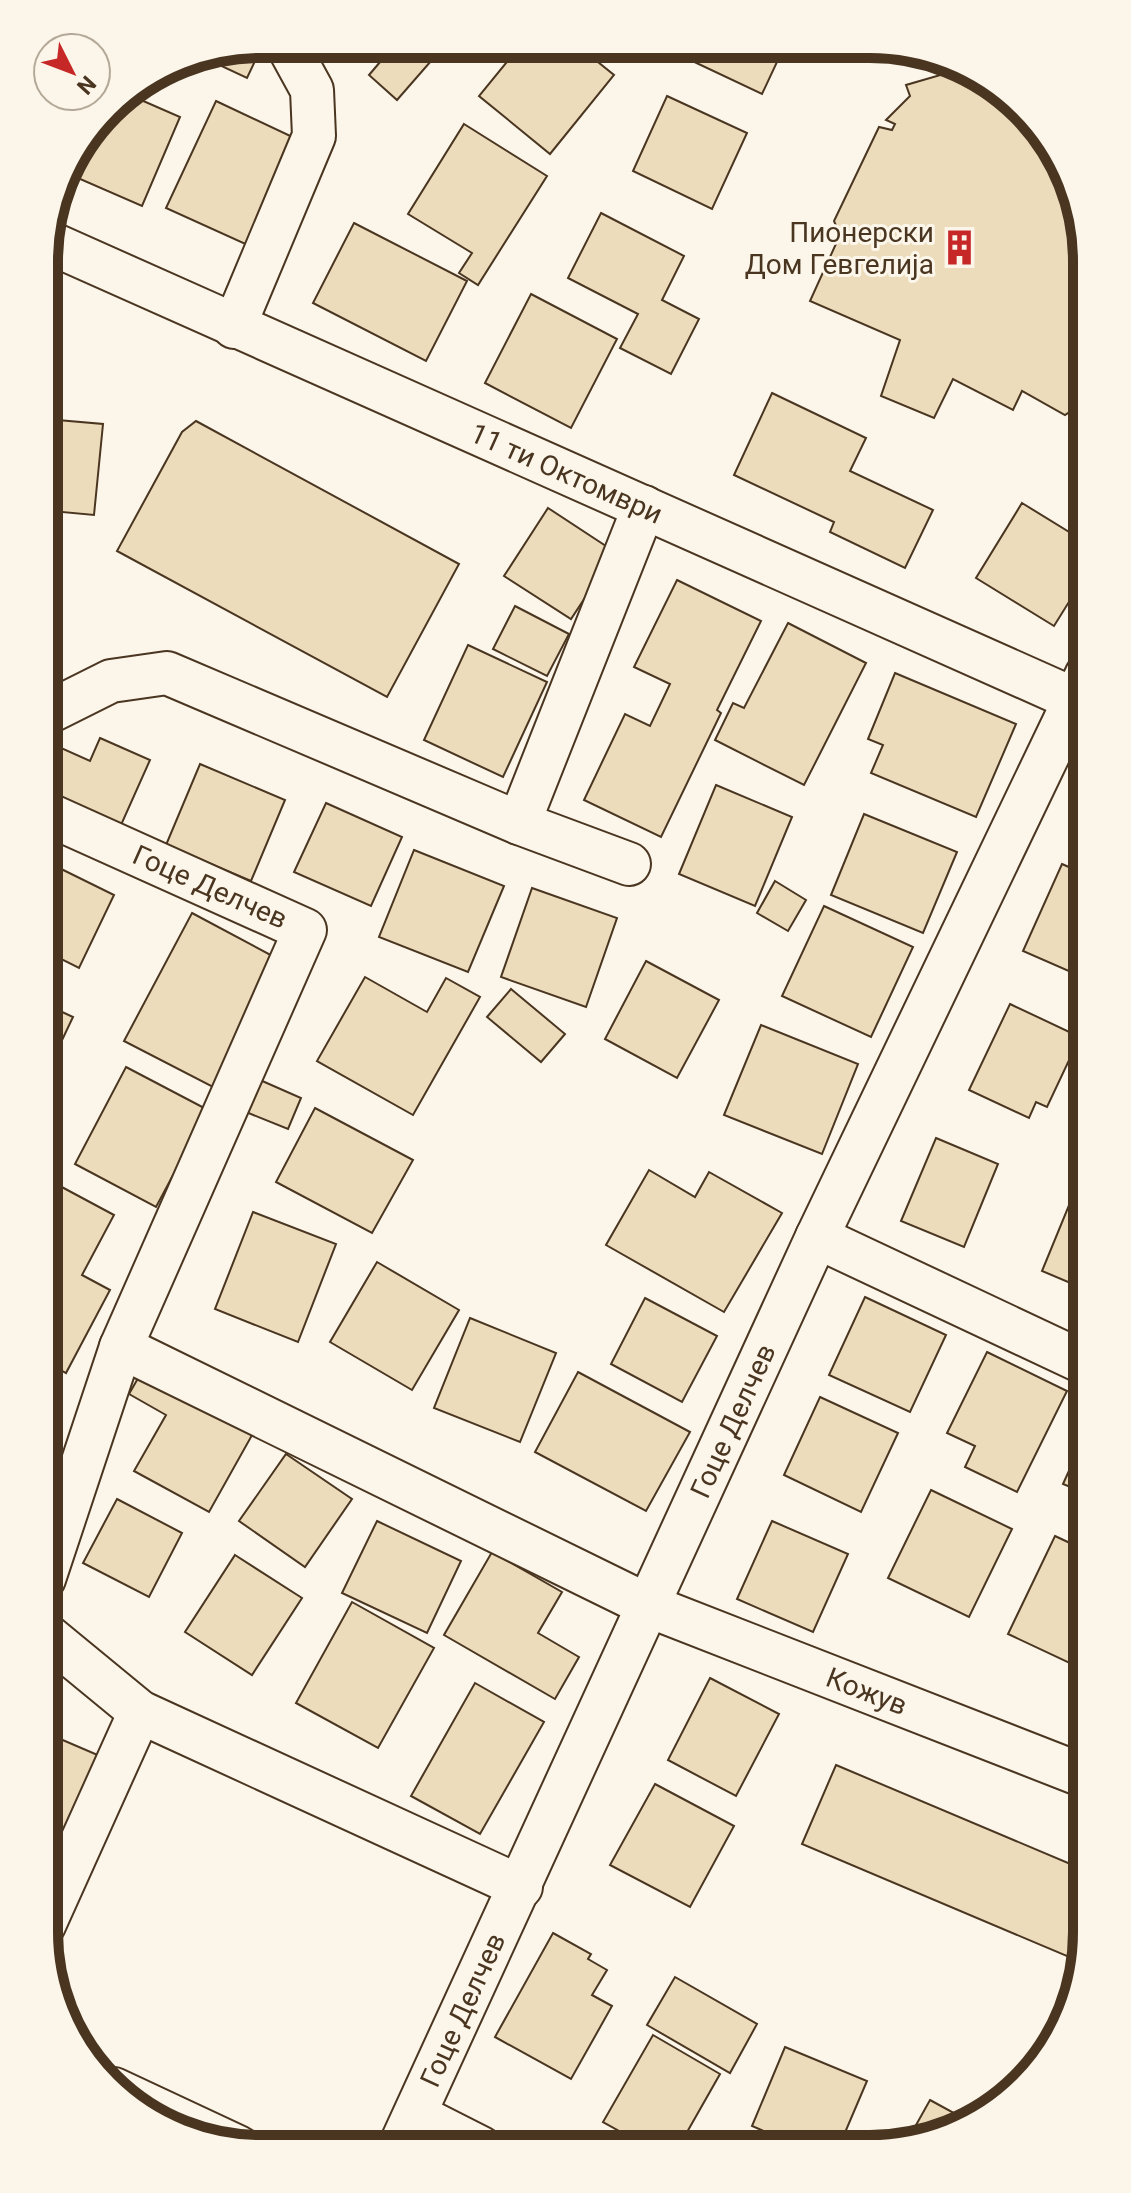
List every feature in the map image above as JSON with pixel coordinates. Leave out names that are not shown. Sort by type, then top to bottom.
[{"type":"street","points":[[234,327],[314,136],[312,90],[294,58]]},
{"type":"street","name":"11 ти Октомври","points":[[59,247],[644,507],[1073,689]]},
{"type":"street","points":[[519,823],[644,507]]},
{"type":"street","points":[[58,708],[111,681],[167,673],[519,823],[629,864]]},
{"type":"street","name":"Гоце Делчев","points":[[407,2131],[817,1237],[1073,713]]},
{"type":"street","name":"Гоце Делчев","points":[[58,819],[305,930],[121,1347],[58,1537]]},
{"type":"street","points":[[817,1237],[1073,1357]]},
{"type":"street","name":"Кожув","points":[[121,1347],[649,1606],[1073,1772]]},
{"type":"street","points":[[58,1645],[140,1712],[521,1887]]},
{"type":"street","points":[[58,1894],[140,1712]]},
{"type":"building","points":[[256,58],[247,78],[216,64]]},
{"type":"building","points":[[383,58],[434,58],[397,100],[369,75]]},
{"type":"building","points":[[510,58],[593,58],[614,75],[550,154],[479,96]]},
{"type":"building","points":[[686,58],[779,58],[762,94]]},
{"type":"building","name":"Пионерски Дом Гевгелија","points":[[946,73],[983,92],[1023,127],[1052,171],[1069,221],[1073,248],[1073,410],[1065,415],[1022,391],[1013,410],[953,379],[934,418],[881,396],[900,340],[810,301],[840,235],[834,221],[879,127],[892,130],[895,124],[886,120],[910,96],[906,85]]},
{"type":"building","points":[[667,96],[747,133],[712,209],[633,171]]},
{"type":"building","points":[[139,99],[180,117],[142,206],[76,177],[108,127]]},
{"type":"building","points":[[216,101],[301,141],[252,247],[166,208]]},
{"type":"building","points":[[464,124],[547,176],[478,285],[459,273],[472,253],[408,214]]},
{"type":"building","points":[[601,213],[684,256],[662,300],[699,319],[671,374],[620,348],[638,314],[568,278]]},
{"type":"building","points":[[354,223],[467,281],[426,361],[313,303]]},
{"type":"building","points":[[531,294],[617,339],[571,428],[485,383]]},
{"type":"building","points":[[772,393],[866,438],[850,471],[933,510],[905,568],[830,532],[834,522],[734,475]]},
{"type":"building","points":[[58,420],[103,424],[94,515],[58,512]]},
{"type":"building","points":[[196,421],[459,564],[387,697],[117,551],[182,432]]},
{"type":"building","points":[[1022,503],[1073,534],[1073,595],[1054,626],[976,578]]},
{"type":"building","points":[[548,508],[615,552],[571,619],[504,576]]},
{"type":"building","points":[[677,580],[761,621],[717,710],[721,713],[661,837],[584,800],[625,714],[650,726],[670,684],[634,667]]},
{"type":"building","points":[[515,606],[569,634],[547,676],[493,649]]},
{"type":"building","points":[[788,623],[866,663],[804,785],[715,740],[733,703],[744,708]]},
{"type":"building","points":[[468,645],[547,682],[503,777],[424,740]]},
{"type":"building","points":[[895,673],[1016,724],[976,817],[871,773],[883,745],[868,739]]},
{"type":"building","points":[[100,738],[150,760],[117,834],[58,807],[59,747],[90,761]]},
{"type":"building","points":[[200,764],[285,800],[251,881],[166,845]]},
{"type":"building","points":[[716,785],[792,817],[755,906],[679,874]]},
{"type":"building","points":[[326,803],[402,837],[371,906],[294,872]]},
{"type":"building","points":[[864,814],[957,852],[923,933],[831,895]]},
{"type":"building","points":[[414,850],[504,886],[468,972],[379,937]]},
{"type":"building","points":[[1062,864],[1073,869],[1073,973],[1023,951]]},
{"type":"building","points":[[58,867],[114,895],[79,968],[58,958]]},
{"type":"building","points":[[775,881],[806,900],[788,931],[757,913]]},
{"type":"building","points":[[532,888],[617,918],[586,1007],[501,977]]},
{"type":"building","points":[[824,906],[913,947],[871,1037],[782,996]]},
{"type":"building","points":[[192,913],[280,960],[213,1087],[124,1041]]},
{"type":"building","points":[[646,961],[719,1000],[677,1078],[605,1039]]},
{"type":"building","points":[[365,977],[427,1012],[446,978],[480,997],[413,1115],[317,1061]]},
{"type":"building","points":[[511,989],[565,1034],[541,1062],[487,1017]]},
{"type":"building","points":[[1010,1004],[1073,1034],[1073,1052],[1047,1107],[1036,1102],[1029,1118],[969,1090]]},
{"type":"building","points":[[58,1010],[73,1017],[58,1049]]},
{"type":"building","points":[[761,1025],[858,1064],[822,1154],[724,1115]]},
{"type":"building","points":[[126,1067],[208,1110],[156,1207],[75,1164]]},
{"type":"building","points":[[260,1080],[301,1098],[288,1129],[246,1112]]},
{"type":"building","points":[[315,1108],[413,1160],[372,1233],[276,1182]]},
{"type":"building","points":[[936,1138],[998,1164],[964,1247],[901,1221]]},
{"type":"building","points":[[649,1170],[695,1197],[709,1172],[782,1213],[724,1312],[606,1245]]},
{"type":"building","points":[[58,1185],[114,1215],[82,1275],[110,1290],[66,1373],[58,1368]]},
{"type":"building","points":[[1073,1195],[1073,1284],[1042,1271]]},
{"type":"building","points":[[253,1212],[336,1244],[298,1342],[215,1309]]},
{"type":"building","points":[[377,1262],[459,1310],[412,1390],[330,1342]]},
{"type":"building","points":[[865,1297],[946,1335],[910,1412],[829,1375]]},
{"type":"building","points":[[645,1298],[717,1336],[682,1402],[611,1364]]},
{"type":"building","points":[[470,1318],[556,1353],[520,1442],[434,1408]]},
{"type":"building","points":[[987,1352],[1067,1391],[1017,1492],[965,1467],[975,1446],[947,1433]]},
{"type":"building","points":[[145,1366],[256,1428],[209,1512],[134,1471],[166,1415],[129,1394]]},
{"type":"building","points":[[578,1372],[690,1432],[646,1511],[535,1452]]},
{"type":"building","points":[[820,1397],[898,1433],[861,1512],[784,1475]]},
{"type":"building","points":[[286,1454],[352,1499],[305,1567],[239,1521]]},
{"type":"building","points":[[1073,1462],[1073,1488],[1063,1484]]},
{"type":"building","points":[[931,1490],[1012,1529],[969,1617],[888,1578]]},
{"type":"building","points":[[117,1499],[182,1533],[149,1597],[83,1563]]},
{"type":"building","points":[[377,1521],[461,1561],[427,1633],[342,1593]]},
{"type":"building","points":[[772,1521],[848,1554],[813,1632],[737,1599]]},
{"type":"building","points":[[1055,1536],[1073,1544],[1073,1665],[1008,1634]]},
{"type":"building","points":[[492,1552],[562,1592],[538,1633],[579,1657],[555,1699],[444,1635]]},
{"type":"building","points":[[235,1555],[302,1598],[252,1675],[185,1632]]},
{"type":"building","points":[[352,1602],[434,1648],[378,1748],[296,1703]]},
{"type":"building","points":[[710,1678],[779,1714],[736,1796],[668,1760]]},
{"type":"building","points":[[475,1683],[544,1722],[480,1834],[411,1796]]},
{"type":"building","points":[[58,1738],[107,1759],[58,1871]]},
{"type":"building","points":[[836,1765],[1073,1865],[1071,1958],[802,1844]]},
{"type":"building","points":[[655,1784],[734,1826],[690,1907],[610,1865]]},
{"type":"building","points":[[553,1933],[591,1954],[588,1959],[607,1970],[592,1995],[612,2006],[571,2079],[495,2037]]},
{"type":"building","points":[[675,1977],[757,2024],[730,2073],[647,2025]]},
{"type":"building","points":[[653,2035],[720,2074],[685,2135],[626,2135],[603,2122]]},
{"type":"building","points":[[785,2047],[867,2081],[844,2135],[773,2135],[752,2126]]},
{"type":"building","points":[[930,2100],[958,2115],[935,2124],[913,2130]]},
{"type":"place","name":"Пионерски Дом Гевгелија","points":[[960,248]]}]
